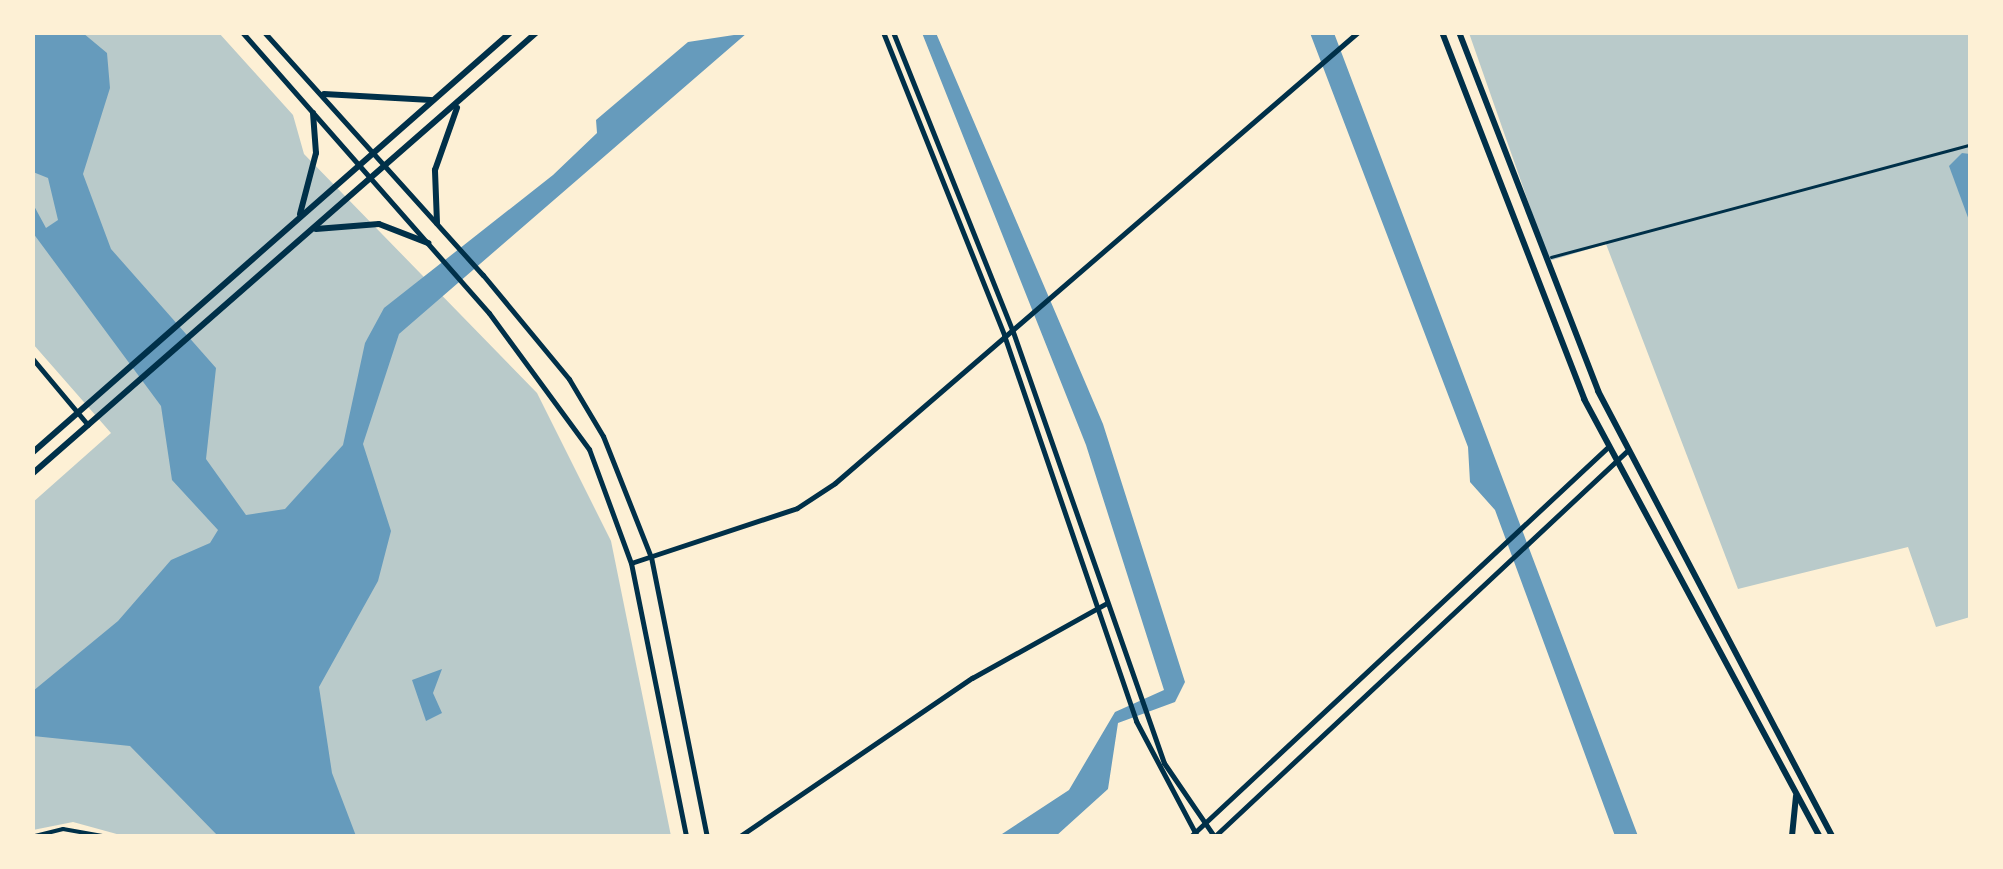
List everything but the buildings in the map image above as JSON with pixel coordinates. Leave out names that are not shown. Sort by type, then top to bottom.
[{"type":"main road","points":[[32,453],[511,32]]},
{"type":"main road","points":[[32,474],[537,32]]},
{"type":"main road","points":[[1442,32],[1615,462],[1820,836]]},
{"type":"main road","points":[[1458,32],[1544,258],[1621,437],[1830,836]]},
{"type":"main road","points":[[324,94],[432,100]]},
{"type":"main road","points":[[437,223],[435,170],[459,103]]},
{"type":"main road","points":[[298,218],[316,153],[313,113]]},
{"type":"main road","points":[[314,230],[379,224],[428,243]]},
{"type":"main road","points":[[1792,836],[1796,796]]},
{"type":"street","points":[[242,32],[553,390],[589,449],[631,563],[686,836]]},
{"type":"street","points":[[264,32],[324,94],[483,275],[577,393],[622,473],[651,557],[707,836]]},
{"type":"street","points":[[884,32],[1004,335],[1136,721],[1194,835],[1621,437]]},
{"type":"street","points":[[893,32],[1012,328],[1146,718],[1204,824],[1215,836],[1628,451]]},
{"type":"street","points":[[631,563],[798,508],[1052,297],[1358,32]]},
{"type":"street","points":[[1544,258],[1970,145]]},
{"type":"street","points":[[32,358],[88,425]]},
{"type":"street","points":[[740,836],[1097,606],[1108,603]]},
{"type":"street","points":[[34,836],[63,829],[102,836]]},
{"type":"shaded area","points":[[33,33],[219,33],[293,115],[304,154],[537,393],[611,541],[671,836],[124,836],[73,822],[33,830],[32,503],[111,433],[33,344]]},
{"type":"shaded area","points":[[1469,33],[1970,33],[1970,617],[1936,627],[1908,547],[1738,589],[1606,244],[1549,261]]},
{"type":"water","points":[[33,33],[83,33],[107,53],[110,88],[83,174],[111,249],[216,368],[206,459],[246,515],[285,509],[343,445],[365,343],[384,308],[553,175],[597,133],[596,120],[688,42],[747,33],[399,334],[363,444],[391,531],[378,581],[319,687],[332,773],[356,836],[218,836],[130,746],[33,736],[33,691],[118,621],[171,560],[210,543],[218,530],[172,480],[161,406],[33,233],[33,204],[46,228],[58,220],[48,178],[33,172]]},
{"type":"water","points":[[922,33],[936,33],[1103,424],[1185,682],[1175,702],[1118,723],[1108,789],[1056,836],[999,836],[1069,790],[1115,712],[1164,690],[1086,445]]},
{"type":"water","points":[[1310,33],[1334,33],[1638,836],[1615,836],[1495,510],[1470,482],[1468,447]]},
{"type":"water","points":[[1962,153],[1970,154],[1970,223],[1949,166]]},
{"type":"water","points":[[442,669],[433,693],[442,713],[426,721],[412,680]]}]
